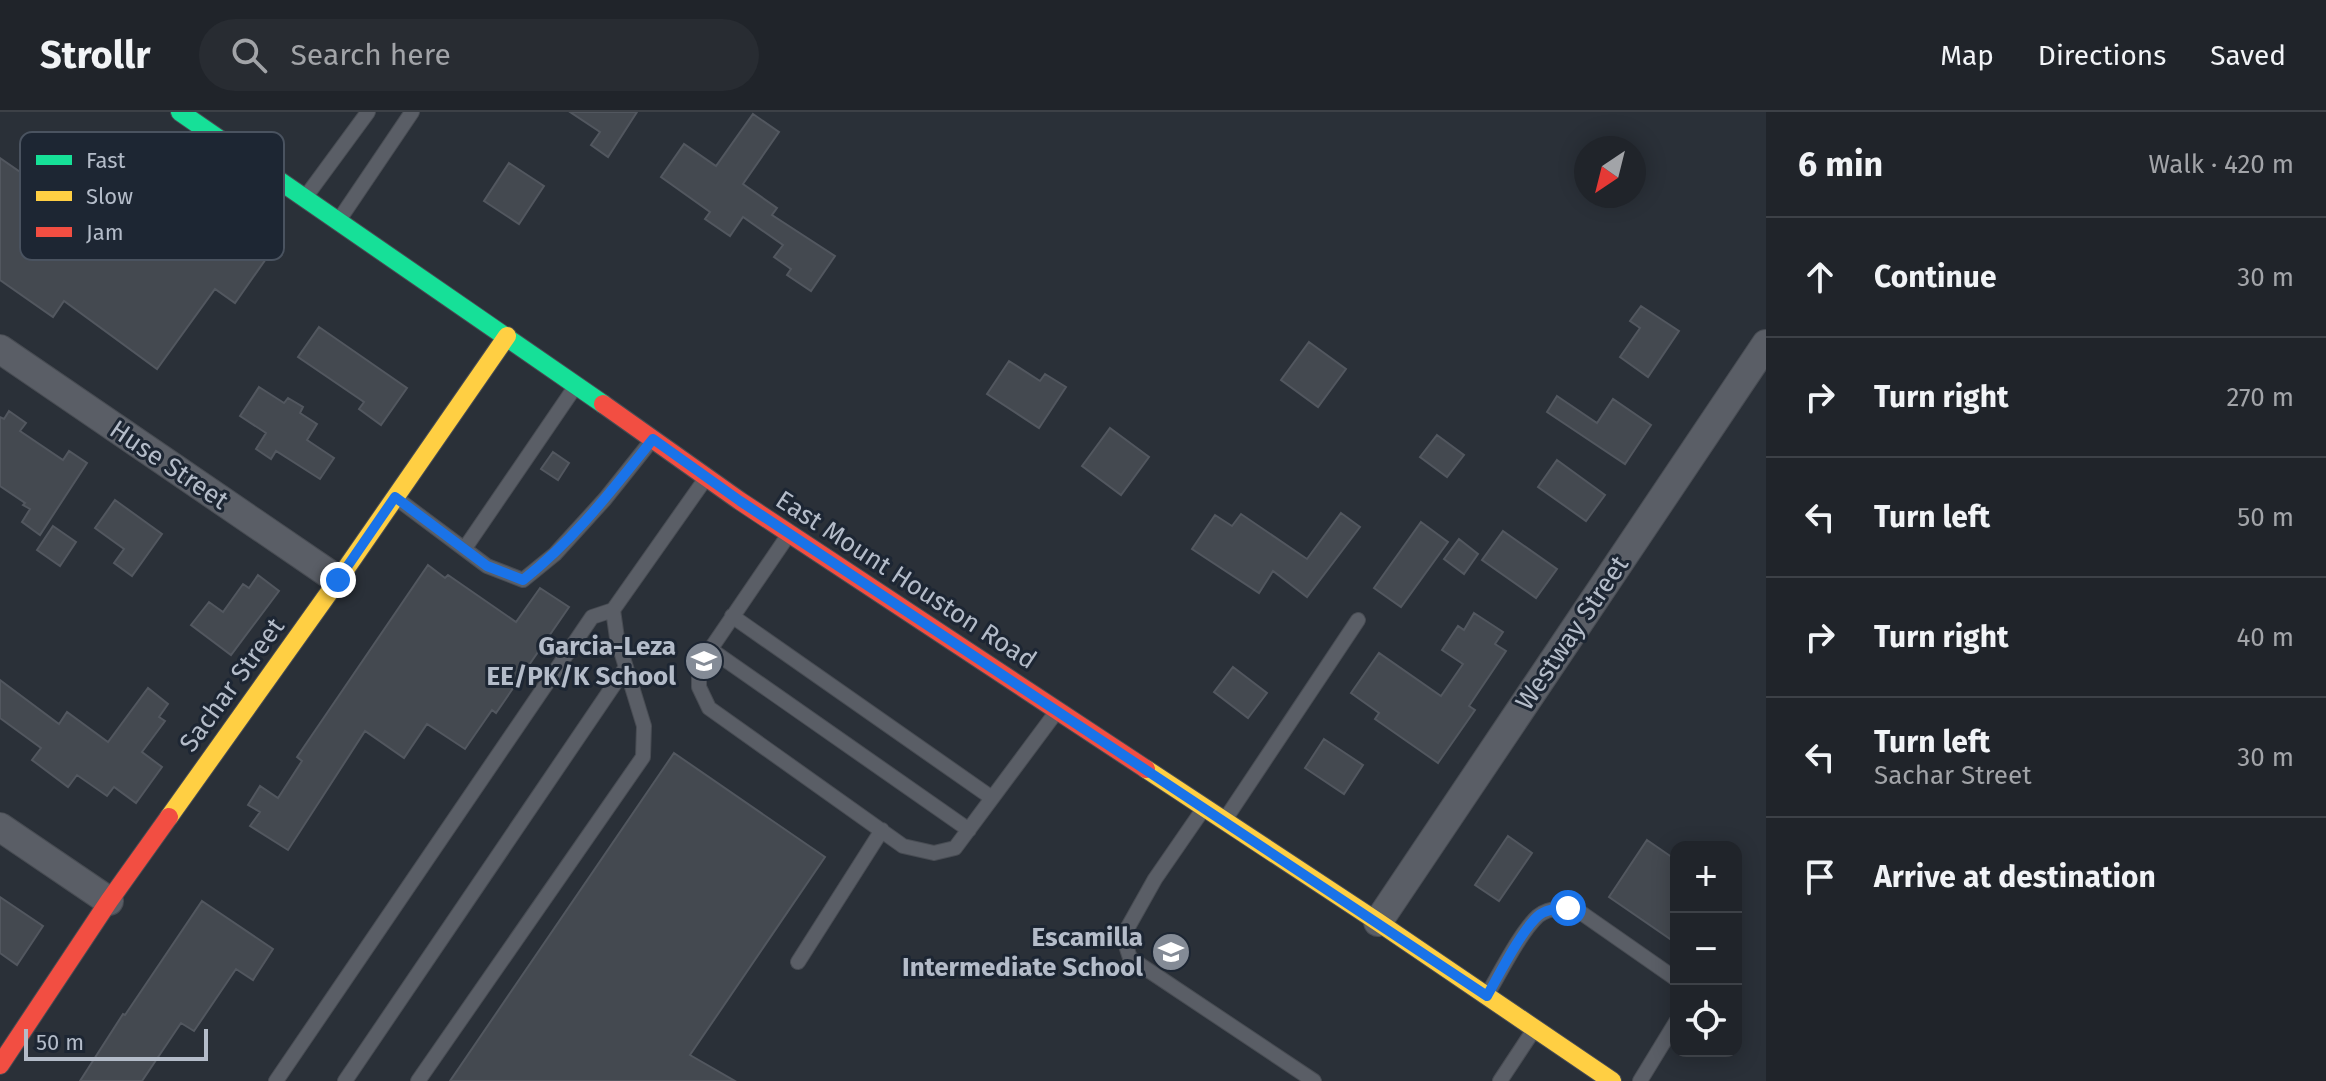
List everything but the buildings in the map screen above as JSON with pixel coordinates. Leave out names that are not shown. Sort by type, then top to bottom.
[{"type":"main road","name":"East Mount Houston Road","points":[[180,112],[209,132]]},
{"type":"main road","name":"East Mount Houston Road","points":[[284,184],[507,336],[706,478],[1378,922],[1612,1081]]},
{"type":"main road","name":"Sachar Street","points":[[0,1065],[109,901],[507,336]]},
{"type":"street","name":"Westway Street","points":[[1378,922],[1766,344]]},
{"type":"street","name":"Huse Street","points":[[0,349],[338,580]]},
{"type":"street","points":[[0,827],[109,901]]},
{"type":"lane","points":[[305,198],[368,112]]},
{"type":"lane","points":[[338,220],[412,112]]},
{"type":"lane","points":[[465,548],[576,385]]},
{"type":"lane","points":[[395,497],[487,566],[523,580],[555,554],[653,439]]},
{"type":"lane","points":[[276,1081],[592,617],[613,610],[706,478]]},
{"type":"lane","points":[[789,534],[699,666],[699,687],[709,708],[903,846],[934,853],[955,848],[1057,711]]},
{"type":"lane","points":[[418,1081],[643,757],[644,726],[617,638],[613,610]]},
{"type":"lane","points":[[732,616],[992,798]]},
{"type":"lane","points":[[1224,821],[1358,620]]},
{"type":"lane","points":[[710,649],[969,830]]},
{"type":"lane","points":[[345,1081],[626,667]]},
{"type":"lane","points":[[1204,808],[1155,879],[1123,936],[1130,958],[1314,1081]]},
{"type":"lane","points":[[798,962],[882,830]]},
{"type":"lane","points":[[1487,996],[1518,942],[1538,916],[1556,908],[1580,912],[1670,975]]},
{"type":"lane","points":[[1500,1081],[1535,1029]]},
{"type":"lane","points":[[1640,1081],[1670,1032]]},
{"type":"traffic: fast","points":[[180,112],[209,132]]},
{"type":"traffic: fast","points":[[284,184],[603,404]]},
{"type":"traffic: slow","points":[[169,817],[507,336]]},
{"type":"traffic: slow","points":[[1146,769],[1612,1081]]},
{"type":"traffic: jam","points":[[603,404],[740,501],[1146,769]]},
{"type":"traffic: jam","points":[[0,1065],[169,817]]},
{"type":"place","name":"Garcia-Leza EE/PK/K School","points":[[704,661]]},
{"type":"place","name":"Escamilla Intermediate School","points":[[1171,952]]},
{"type":"route","points":[[338,580],[395,497],[487,566],[523,580],[555,554],[653,439],[740,501],[1487,996],[1518,942],[1538,916],[1556,908],[1568,908]]}]
